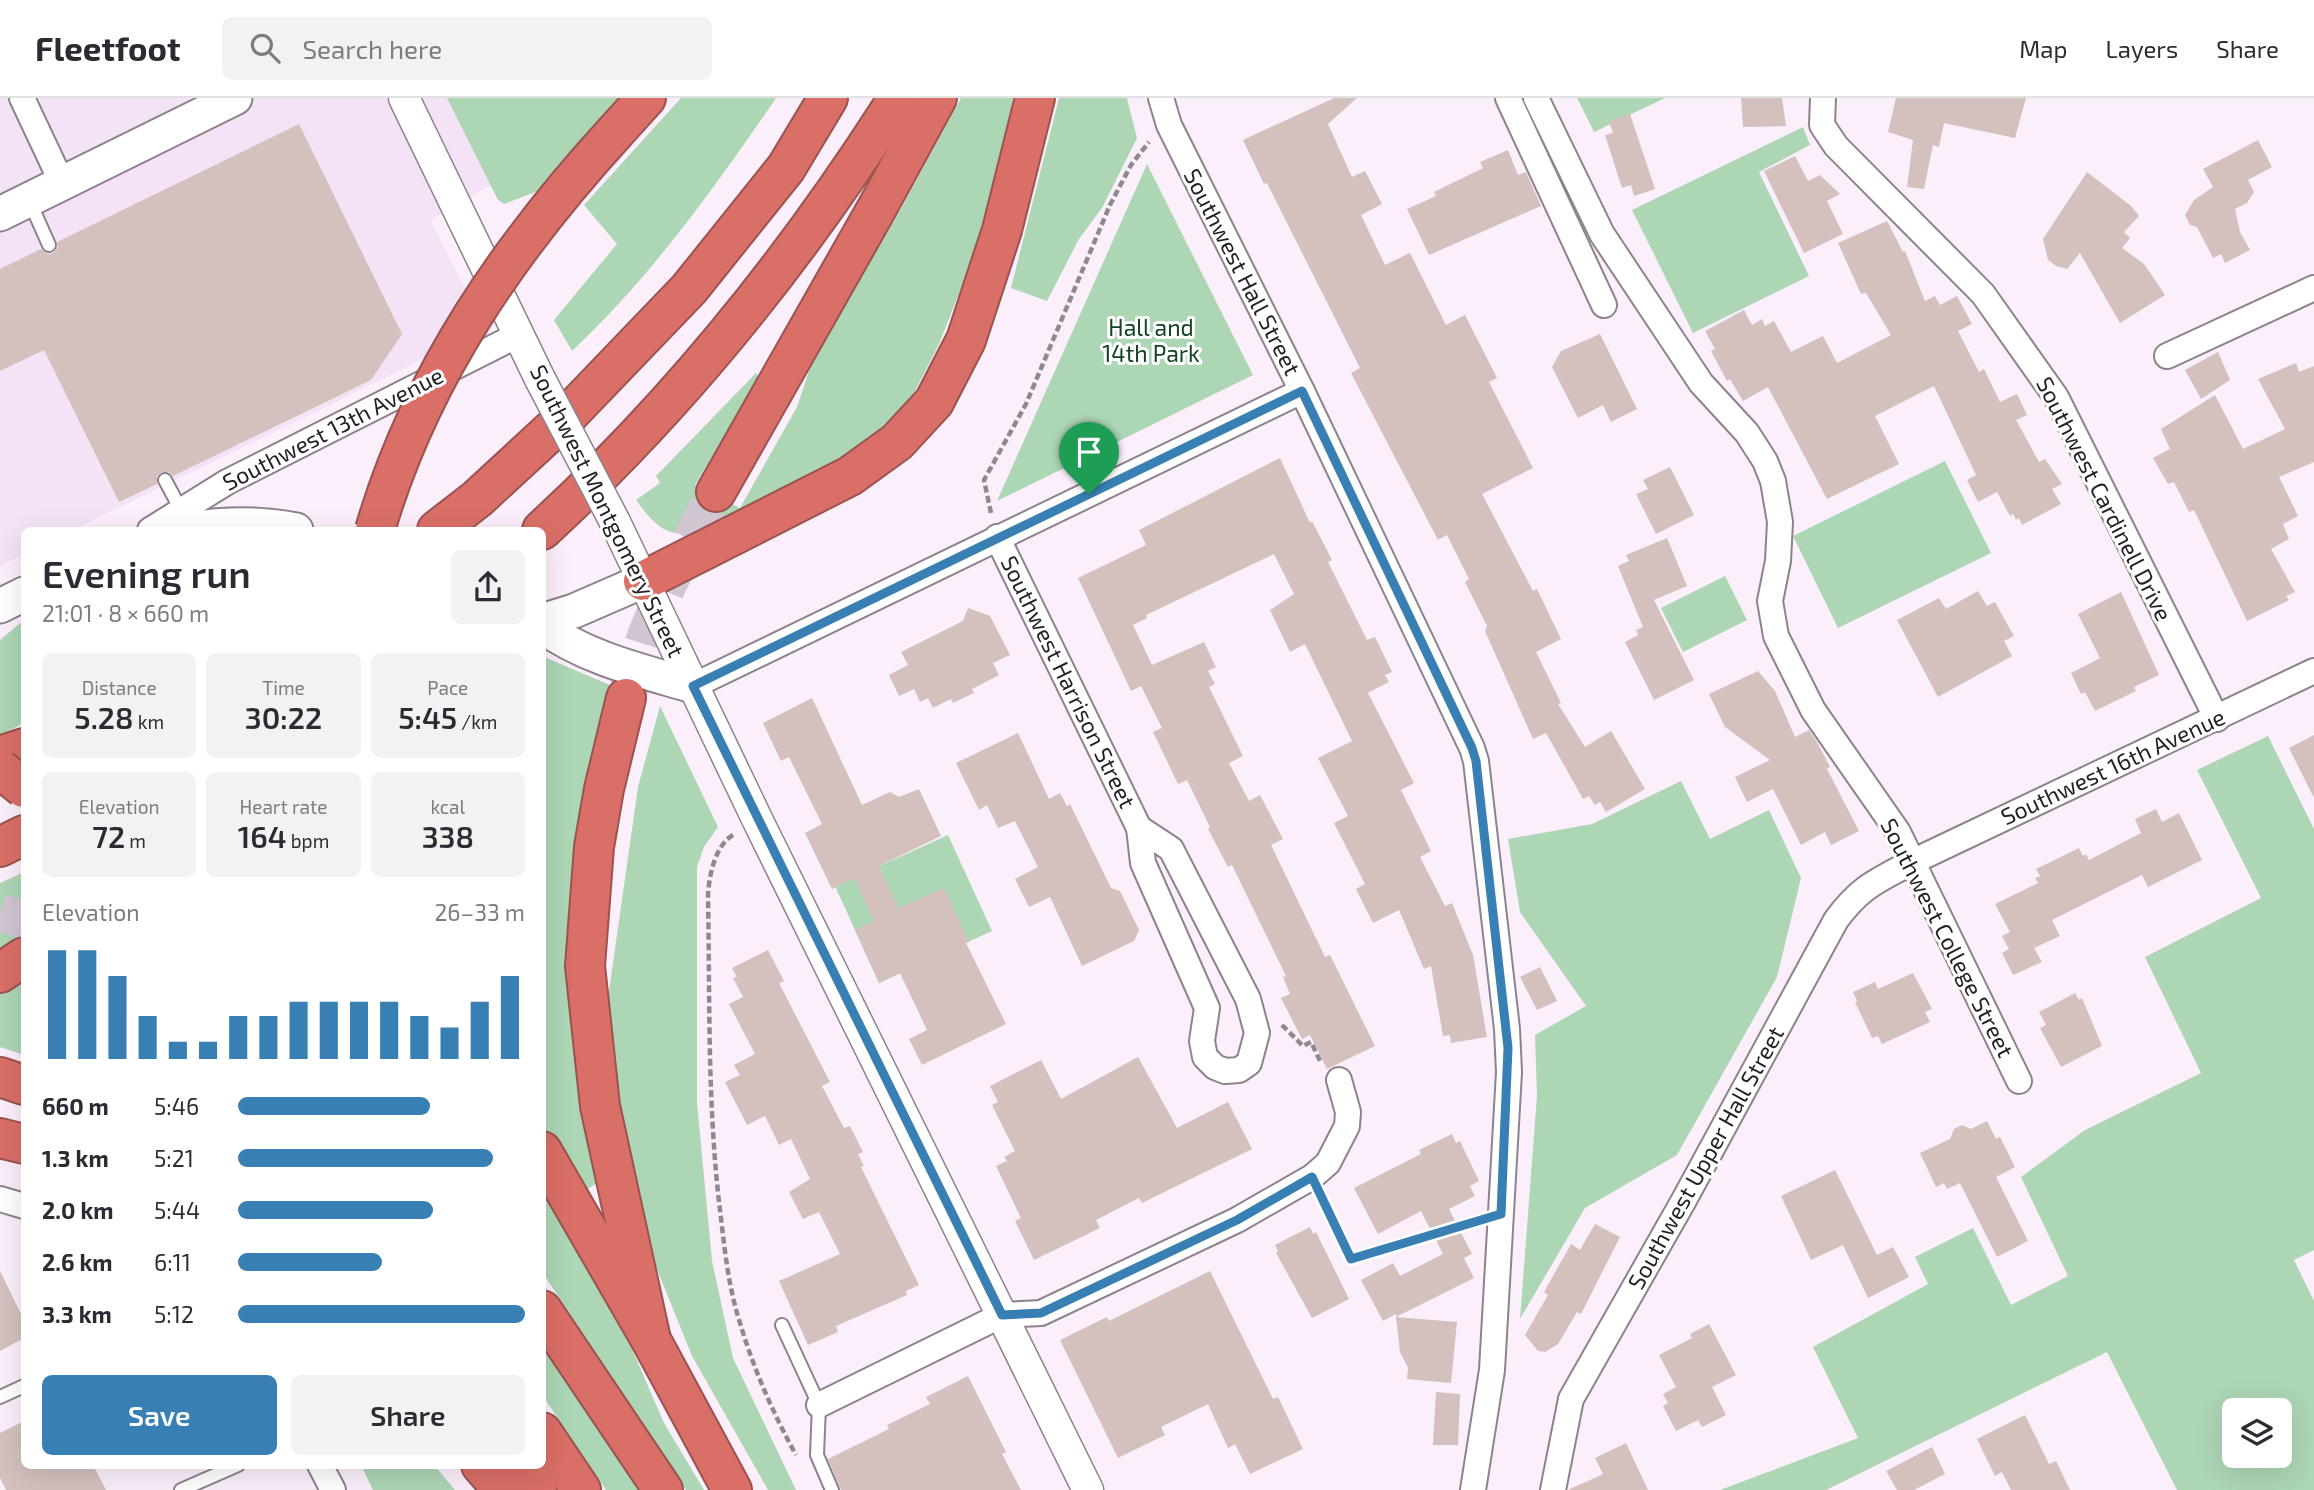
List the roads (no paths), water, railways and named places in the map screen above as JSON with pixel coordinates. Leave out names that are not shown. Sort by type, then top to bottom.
[{"type":"highway","points":[[376,527],[410,429],[446,357],[532,229],[646,98]]},
{"type":"highway","points":[[442,527],[477,499],[568,415],[688,289],[786,169],[828,98]]},
{"type":"highway","points":[[545,527],[627,450],[770,284],[848,177],[898,98]]},
{"type":"highway","points":[[716,492],[937,98]]},
{"type":"highway","points":[[643,581],[850,476],[897,442],[934,402],[966,340],[1002,230],[1035,98]]},
{"type":"highway","points":[[626,698],[604,789],[594,846],[585,967],[600,1106],[651,1340]]},
{"type":"highway","points":[[0,756],[21,749]]},
{"type":"highway","points":[[0,769],[21,786]]},
{"type":"highway","points":[[0,789],[21,779]]},
{"type":"highway","points":[[0,847],[21,836]]},
{"type":"highway","points":[[0,973],[21,959]]},
{"type":"highway","points":[[0,1077],[21,1084]]},
{"type":"highway","points":[[0,1138],[21,1143]]},
{"type":"highway","points":[[546,1158],[651,1340],[732,1490]]},
{"type":"highway","points":[[546,1316],[663,1490]]},
{"type":"highway","points":[[546,1438],[582,1490]]},
{"type":"highway","points":[[485,1469],[503,1490]]},
{"type":"highway","points":[[522,1469],[537,1490]]},
{"type":"main road","points":[[15,207],[235,98]]},
{"type":"main road","points":[[183,520],[209,526],[247,527]]},
{"type":"main road","points":[[546,621],[643,581]]},
{"type":"main road","points":[[0,606],[21,596]]},
{"type":"main road","points":[[546,626],[564,642],[693,686]]},
{"type":"street","points":[[22,98],[62,183]]},
{"type":"street","name":"Southwest Montgomery Street","points":[[404,98],[540,379],[615,522],[757,819],[1088,1490]]},
{"type":"street","name":"Southwest Hall Street","points":[[1161,98],[1169,125],[1302,391],[1472,748],[1478,775],[1508,1048],[1492,1370],[1474,1490]]},
{"type":"street","points":[[1508,98],[1604,305]]},
{"type":"street","name":"Southwest College Street","points":[[1536,98],[1602,234],[1701,383],[1756,443],[1765,461],[1773,481],[1780,522],[1778,561],[1770,601],[1776,636],[1813,710],[1898,832],[2019,1081]]},
{"type":"street","name":"Southwest Cardinell Drive","points":[[1822,98],[1822,125],[1836,146],[1983,294],[2014,333],[2056,397],[2217,719]]},
{"type":"street","points":[[2167,356],[2314,288]]},
{"type":"street","name":"Southwest 13th Avenue","points":[[160,527],[183,520],[227,482],[520,334]]},
{"type":"street","points":[[693,686],[1302,391]]},
{"type":"street","name":"Southwest Harrison Street","points":[[997,537],[1139,828],[1143,863],[1207,1008],[1202,1041],[1205,1057],[1215,1067],[1239,1070],[1249,1063],[1257,1033],[1248,999],[1171,849],[1139,828]]},
{"type":"street","name":"Southwest 16th Avenue","points":[[1912,863],[2314,671]]},
{"type":"street","name":"Southwest Upper Hall Street","points":[[1553,1490],[1571,1399],[1684,1200],[1836,920],[1862,889],[1912,863]]},
{"type":"street","points":[[819,1405],[1002,1315],[1041,1313],[1226,1226],[1312,1177],[1328,1163],[1347,1126],[1348,1112],[1339,1080]]},
{"type":"street","points":[[0,1199],[21,1205]]},
{"type":"street","points":[[322,1469],[333,1490]]},
{"type":"lane","points":[[15,207],[49,246]]},
{"type":"lane","points":[[165,480],[183,520]]},
{"type":"lane","points":[[782,1325],[819,1405],[817,1455],[832,1490]]},
{"type":"lane","points":[[0,1398],[21,1387]]},
{"type":"lane","points":[[181,1490],[229,1469]]},
{"type":"tunnel","points":[[626,698],[646,636],[668,584],[716,492]]},
{"type":"tunnel","points":[[0,913],[21,919]]},
{"type":"park label","name":"Hall and 14th Park","points":[[1151,341]]}]
